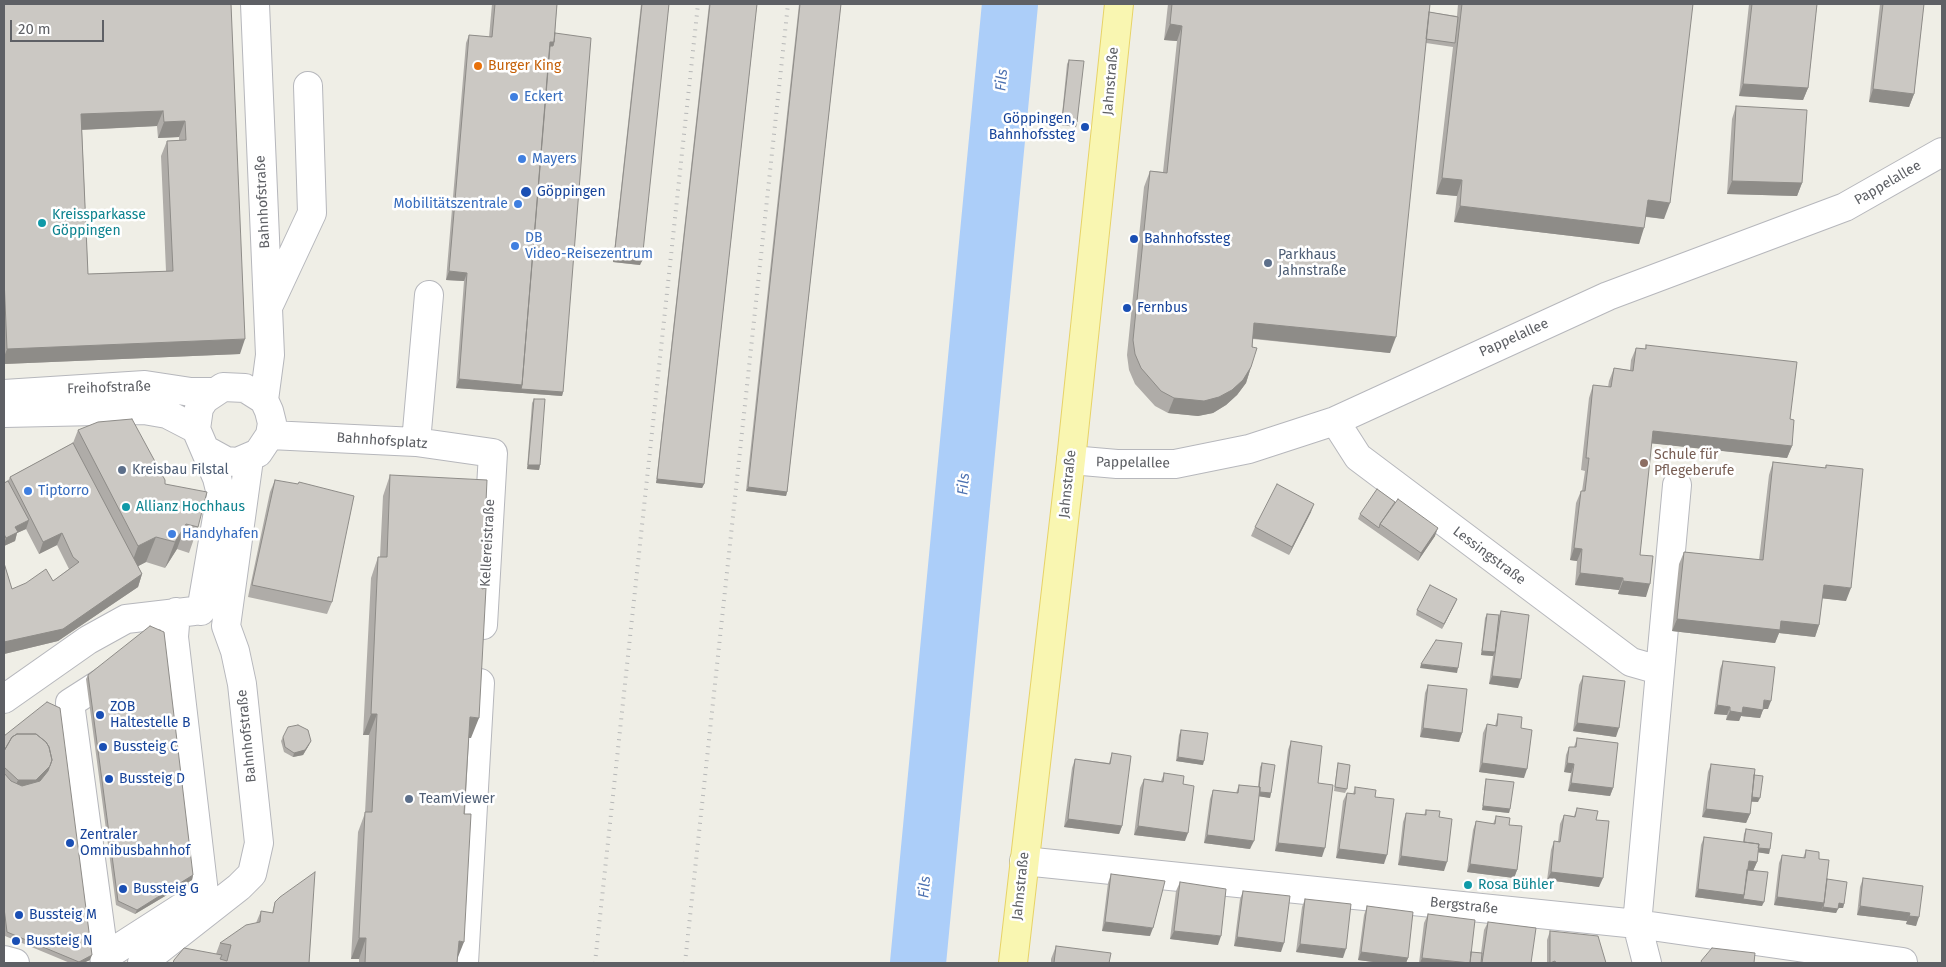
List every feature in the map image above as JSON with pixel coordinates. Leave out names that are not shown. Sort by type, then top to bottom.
[{"type":"main road","name":"Jahnstraße","points":[[1013,963],[1071,460],[1119,4]]},
{"type":"street","name":"Bahnhofstraße","points":[[255,4],[270,355],[264,400]]},
{"type":"street","points":[[268,307],[312,213],[308,86]]},
{"type":"street","name":"Pappelallee","points":[[1071,460],[1117,464],[1175,464],[1249,449],[1335,421],[1608,296],[1845,207],[1942,152]]},
{"type":"street","points":[[425,444],[429,295]]},
{"type":"street","points":[[425,444],[445,328]]},
{"type":"street","name":"Freihofstraße","points":[[4,394],[145,385],[191,392],[213,392]]},
{"type":"street","points":[[114,961],[204,893],[178,678],[184,620],[221,494],[201,439],[199,408],[213,392],[223,387],[234,386],[255,392],[264,400],[270,411],[272,423],[270,435],[258,453],[248,459],[226,461],[201,439]]},
{"type":"street","name":"Freihofstraße","points":[[4,413],[144,410],[167,414],[201,439]]},
{"type":"street","name":"Lessingstraße","points":[[1335,421],[1358,457],[1631,662],[1659,670]]},
{"type":"street","name":"Bahnhofsplatz","points":[[270,435],[425,444],[493,453]]},
{"type":"street","name":"Kellereistraße","points":[[464,963],[493,453]]},
{"type":"street","name":"Bahnhofstraße","points":[[142,963],[239,887],[252,874],[259,844],[242,684],[235,651],[226,626],[248,459]]},
{"type":"street","points":[[1647,963],[1638,924],[1659,670],[1677,485]]},
{"type":"street","points":[[4,699],[88,640],[126,619],[184,620],[226,626]]},
{"type":"street","points":[[83,880],[90,847],[72,808],[80,776],[70,703],[145,656],[184,620]]},
{"type":"street","points":[[155,693],[178,678]]},
{"type":"street","points":[[159,726],[182,711]]},
{"type":"street","points":[[76,744],[100,728]]},
{"type":"street","points":[[163,759],[186,744]]},
{"type":"street","points":[[80,776],[104,761]]},
{"type":"street","points":[[167,797],[191,781]]},
{"type":"street","points":[[72,808],[108,794]]},
{"type":"street","points":[[171,837],[196,821]]},
{"type":"street","points":[[64,843],[90,847],[113,833]]},
{"type":"street","points":[[176,874],[200,858]]},
{"type":"street","name":"Bergstraße","points":[[1024,861],[1638,924],[1903,962]]},
{"type":"street","points":[[83,880],[121,868]]},
{"type":"street","points":[[83,880],[112,915],[114,961]]},
{"type":"street","points":[[74,916],[112,915]]},
{"type":"street","points":[[80,949],[114,961]]},
{"type":"street","points":[[4,960],[15,963]]},
{"type":"building","name":"Kreissparkasse Göppingen","points":[[4,4],[231,4],[245,339],[7,349],[4,278]],"holes":[[[163,111],[164,122],[185,121],[186,140],[167,141],[173,271],[88,274],[81,114]]]},
{"type":"building","points":[[495,4],[557,4],[554,42],[550,42],[522,385],[459,379],[467,273],[449,271],[469,35],[492,37]]},
{"type":"building","points":[[642,4],[669,4],[642,261],[614,258]]},
{"type":"building","points":[[710,4],[757,4],[704,484],[657,479]]},
{"type":"building","points":[[800,4],[841,4],[787,492],[748,487]]},
{"type":"building","name":"Parkhaus Jahnstraße","points":[[1172,4],[1430,4],[1396,337],[1254,323],[1252,347],[1257,348],[1251,367],[1243,380],[1232,390],[1219,397],[1204,401],[1174,398],[1161,391],[1141,368],[1135,354],[1133,340],[1150,171],[1167,173],[1182,26],[1170,24]]},
{"type":"building","points":[[1462,4],[1693,4],[1670,203],[1648,200],[1644,228],[1460,206],[1462,180],[1442,178]]},
{"type":"building","points":[[1752,4],[1817,4],[1808,88],[1743,84]]},
{"type":"building","points":[[1883,4],[1924,4],[1914,94],[1873,89]]},
{"type":"building","points":[[1429,12],[1458,17],[1455,43],[1426,39]]},
{"type":"building","points":[[555,33],[591,38],[563,392],[521,389],[550,46],[553,46]]},
{"type":"building","points":[[1069,60],[1084,61],[1077,122],[1062,120]]},
{"type":"building","points":[[1736,106],[1807,110],[1802,183],[1732,181]]},
{"type":"building","points":[[1646,345],[1797,362],[1790,419],[1794,420],[1792,446],[1653,431],[1640,555],[1653,556],[1650,584],[1623,581],[1623,578],[1580,573],[1582,549],[1574,548],[1581,491],[1585,491],[1589,458],[1586,458],[1593,385],[1611,387],[1614,368],[1633,371],[1636,348],[1646,349]]},
{"type":"building","points":[[534,399],[545,399],[540,465],[528,465]]},
{"type":"building","points":[[132,419],[165,480],[165,484],[207,492],[198,527],[186,524],[175,542],[156,537],[138,546],[78,430],[98,422]]},
{"type":"building","points":[[73,443],[142,574],[63,629],[4,642],[4,563],[12,589],[26,583],[46,569],[53,581],[79,562],[73,557],[62,533],[43,542],[10,477]]},
{"type":"building","points":[[1773,462],[1826,468],[1826,465],[1863,469],[1851,588],[1824,585],[1819,625],[1781,621],[1780,630],[1677,619],[1684,552],[1763,560]]},
{"type":"building","points":[[390,475],[487,480],[482,589],[486,588],[479,718],[470,717],[464,814],[471,814],[464,942],[459,941],[457,963],[365,963],[366,938],[359,938],[365,812],[372,812],[377,714],[371,714],[378,557],[387,557]]},
{"type":"building","points":[[275,480],[298,484],[299,482],[354,496],[332,602],[252,585]]},
{"type":"building","points":[[8,481],[29,520],[15,527],[18,532],[6,538],[4,534],[4,483]]},
{"type":"building","points":[[1277,484],[1314,504],[1292,547],[1255,527]]},
{"type":"building","points":[[1377,489],[1395,502],[1379,528],[1360,514]]},
{"type":"building","points":[[1398,499],[1438,528],[1421,553],[1380,524]]},
{"type":"building","points":[[1430,585],[1457,599],[1444,624],[1417,610]]},
{"type":"building","points":[[1501,611],[1529,615],[1521,679],[1492,676]]},
{"type":"building","points":[[1487,614],[1499,615],[1495,652],[1482,651]]},
{"type":"building","points":[[150,626],[164,632],[193,875],[137,910],[118,901],[88,675]]},
{"type":"building","points":[[1436,640],[1462,643],[1458,668],[1421,664]]},
{"type":"building","points":[[1723,661],[1775,667],[1771,701],[1764,700],[1763,710],[1743,707],[1742,713],[1730,711],[1730,707],[1717,705]]},
{"type":"building","points":[[1583,676],[1625,681],[1619,728],[1577,723]]},
{"type":"building","points":[[1428,685],[1467,689],[1462,733],[1423,728]]},
{"type":"building","points":[[47,702],[60,708],[92,955],[79,962],[7,932],[4,908],[4,773],[11,781],[22,786],[40,781],[48,771],[52,760],[46,742],[36,734],[17,734],[12,737],[4,751],[4,736]]},
{"type":"building","points":[[1498,714],[1522,717],[1521,728],[1532,730],[1527,769],[1482,763],[1487,724],[1497,726]]},
{"type":"building","points":[[298,725],[308,730],[311,741],[305,750],[294,753],[285,747],[283,737],[288,727]]},
{"type":"building","points":[[1181,730],[1208,733],[1204,761],[1178,757]]},
{"type":"building","points":[[17,734],[36,734],[49,747],[52,760],[50,766],[36,780],[18,780],[4,767],[4,751],[12,737]]},
{"type":"building","points":[[1577,738],[1618,743],[1613,788],[1571,783],[1574,764],[1567,763],[1569,747],[1576,747]]},
{"type":"building","points":[[1291,741],[1322,746],[1318,783],[1333,785],[1325,848],[1278,843]]},
{"type":"building","points":[[1112,753],[1131,756],[1122,826],[1068,819],[1075,759],[1110,764]]},
{"type":"building","points":[[1262,763],[1275,765],[1271,793],[1260,792]]},
{"type":"building","points":[[1338,763],[1350,765],[1347,789],[1335,787]]},
{"type":"building","points":[[1711,764],[1755,769],[1750,814],[1706,809]]},
{"type":"building","points":[[1164,773],[1184,776],[1183,784],[1194,786],[1188,833],[1138,826],[1144,779],[1163,782]]},
{"type":"building","points":[[1754,775],[1763,776],[1760,798],[1752,797]]},
{"type":"building","points":[[1486,779],[1514,782],[1510,809],[1483,806]]},
{"type":"building","points":[[1239,785],[1260,787],[1254,841],[1207,835],[1213,790],[1238,793]]},
{"type":"building","points":[[1355,787],[1376,790],[1375,797],[1394,799],[1387,855],[1339,849],[1347,793],[1355,794]]},
{"type":"building","points":[[1577,808],[1598,811],[1596,820],[1609,821],[1603,878],[1551,872],[1554,841],[1560,842],[1564,815],[1575,817]]},
{"type":"building","points":[[1426,810],[1440,811],[1439,817],[1452,819],[1447,862],[1401,856],[1406,813],[1426,815]]},
{"type":"building","points":[[1496,816],[1510,818],[1509,825],[1522,826],[1517,870],[1470,864],[1476,821],[1495,824]]},
{"type":"building","points":[[1746,829],[1772,833],[1770,849],[1758,848],[1759,844],[1744,842]]},
{"type":"building","points":[[1704,837],[1759,844],[1757,862],[1749,861],[1744,895],[1698,889]]},
{"type":"building","points":[[1806,850],[1819,852],[1819,859],[1829,860],[1824,903],[1777,897],[1782,855],[1805,858]]},
{"type":"building","points":[[1747,870],[1768,872],[1764,902],[1743,899]]},
{"type":"building","points":[[315,872],[309,963],[173,963],[184,948],[222,955],[220,959],[227,961],[231,945],[220,943],[246,925],[260,922],[261,911],[273,913],[275,902],[280,897]]},
{"type":"building","points":[[1111,874],[1165,881],[1153,928],[1105,922]]},
{"type":"building","points":[[1863,878],[1923,886],[1919,917],[1909,916],[1910,913],[1860,906]]},
{"type":"building","points":[[1827,879],[1847,882],[1844,904],[1839,903],[1838,909],[1823,907]]},
{"type":"building","points":[[1180,882],[1226,889],[1221,936],[1174,931]]},
{"type":"building","points":[[1243,891],[1290,896],[1284,943],[1237,937]]},
{"type":"building","points":[[1305,899],[1351,904],[1346,949],[1300,944]]},
{"type":"building","points":[[1367,906],[1413,912],[1408,958],[1361,952]]},
{"type":"building","points":[[1428,914],[1475,920],[1470,963],[1422,958]]},
{"type":"building","points":[[1488,922],[1536,928],[1531,963],[1482,963]]},
{"type":"building","points":[[1550,931],[1598,936],[1606,963],[1556,963],[1555,961],[1550,963]]},
{"type":"building","points":[[1056,946],[1111,953],[1109,963],[1054,963]]},
{"type":"building","points":[[1712,948],[1755,953],[1754,963],[1702,963],[1701,961]]},
{"type":"building","points":[[1471,952],[1482,953],[1481,963],[1470,963]]},
{"type":"waterway","name":"Fils","points":[[918,963],[1010,4]]},
{"type":"railway","points":[[595,963],[698,4]]},
{"type":"railway","points":[[685,963],[788,4]]},
{"type":"place","name":"Burger King","points":[[478,66]]},
{"type":"place","name":"Eckert","points":[[514,97]]},
{"type":"place","name":"Göppingen, Bahnhofssteg","points":[[1085,127]]},
{"type":"place","name":"Mayers","points":[[522,159]]},
{"type":"place","name":"Göppingen","points":[[526,192]]},
{"type":"place","name":"Mobilitätszentrale","points":[[518,204]]},
{"type":"place","name":"Kreissparkasse Göppingen","points":[[42,223]]},
{"type":"place","name":"Bahnhofssteg","points":[[1134,239]]},
{"type":"place","name":"DB Video-Reisezentrum","points":[[515,246]]},
{"type":"place","name":"Parkhaus Jahnstraße","points":[[1268,263]]},
{"type":"place","name":"Fernbus","points":[[1127,308]]},
{"type":"place","name":"Schule für Pflegeberufe","points":[[1644,463]]},
{"type":"place","name":"Kreisbau Filstal","points":[[122,470]]},
{"type":"place","name":"Tiptorro","points":[[28,491]]},
{"type":"place","name":"Allianz Hochhaus","points":[[126,507]]},
{"type":"place","name":"Handyhafen","points":[[172,534]]},
{"type":"place","name":"ZOB Haltestelle B","points":[[100,715]]},
{"type":"place","name":"Bussteig C","points":[[103,747]]},
{"type":"place","name":"Bussteig D","points":[[109,779]]},
{"type":"place","name":"TeamViewer","points":[[409,799]]},
{"type":"place","name":"Zentraler Omnibusbahnhof","points":[[70,843]]},
{"type":"place","name":"Rosa Bühler","points":[[1468,885]]},
{"type":"place","name":"Bussteig G","points":[[123,889]]},
{"type":"place","name":"Bussteig M","points":[[19,915]]},
{"type":"place","name":"Bussteig N","points":[[16,941]]}]
